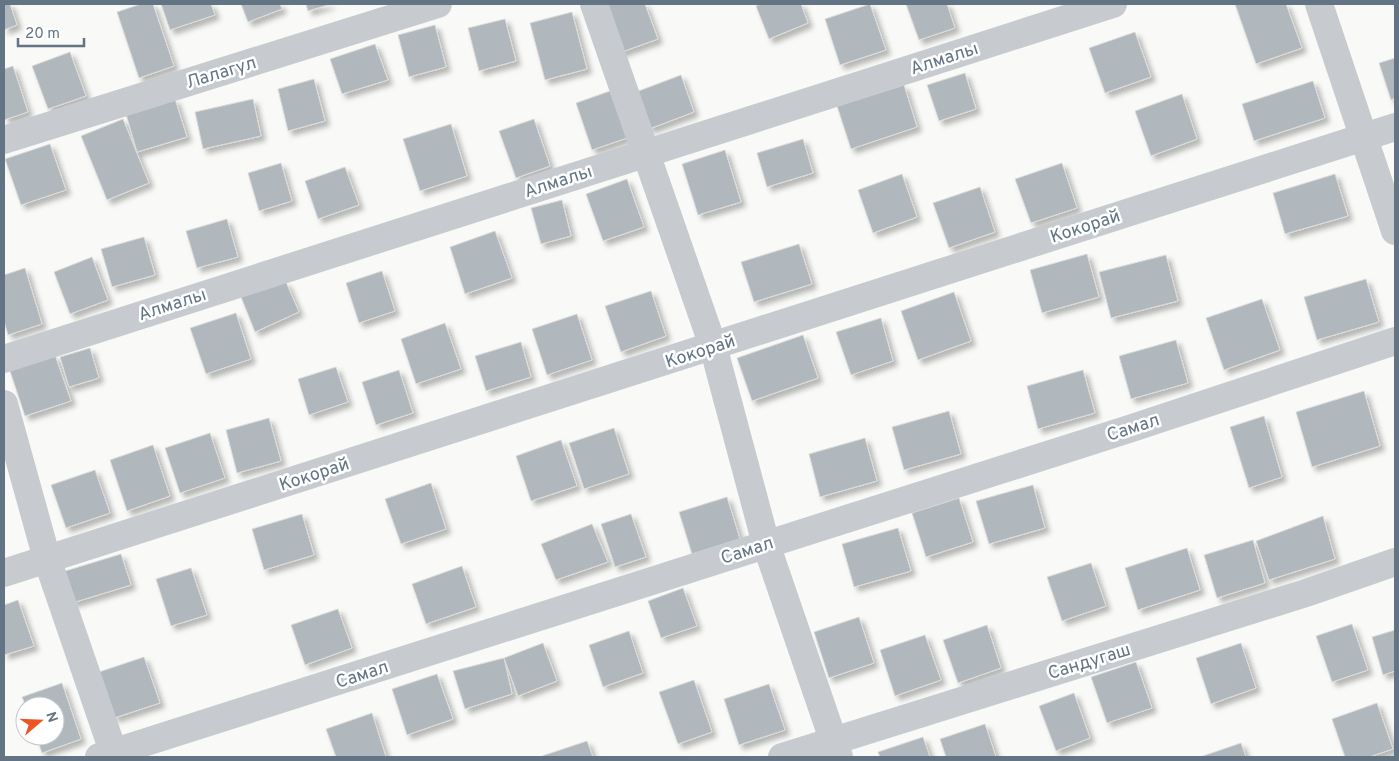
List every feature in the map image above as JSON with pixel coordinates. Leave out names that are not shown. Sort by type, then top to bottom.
[{"type":"street","name":"Лалагул","points":[[4,140],[438,4]]},
{"type":"street","points":[[594,4],[713,346],[766,544],[837,749]]},
{"type":"street","name":"Алмалы","points":[[4,359],[1113,4]]},
{"type":"street","points":[[1319,4],[1395,231]]},
{"type":"street","name":"Кокорай","points":[[4,573],[1395,127]]},
{"type":"street","name":"Самал","points":[[109,756],[1129,429],[1395,341]]},
{"type":"street","points":[[4,404],[47,559],[109,756]]},
{"type":"street","name":"Сандугаш","points":[[782,757],[837,749],[1395,562]]},
{"type":"building","points":[[4,4],[10,4],[17,25],[4,30]]},
{"type":"building","points":[[141,4],[153,4],[174,66],[139,78],[117,12]]},
{"type":"building","points":[[161,4],[211,4],[215,15],[170,30]]},
{"type":"building","points":[[241,4],[280,4],[282,9],[248,22]]},
{"type":"building","points":[[306,4],[331,4],[308,11]]},
{"type":"building","points":[[601,4],[645,4],[658,39],[619,53]]},
{"type":"building","points":[[761,4],[801,4],[808,23],[769,39],[756,6]]},
{"type":"building","points":[[870,4],[886,50],[840,65],[825,19]]},
{"type":"building","points":[[906,4],[947,4],[955,28],[919,40]]},
{"type":"building","points":[[1235,4],[1286,4],[1302,48],[1256,64]]},
{"type":"building","points":[[572,12],[587,69],[545,80],[530,23]]},
{"type":"building","points":[[505,19],[516,61],[479,71],[468,28]]},
{"type":"building","points":[[435,25],[446,67],[409,77],[398,35]]},
{"type":"building","points":[[1135,32],[1151,77],[1105,93],[1089,48]]},
{"type":"building","points":[[375,44],[388,80],[342,94],[330,59]]},
{"type":"building","points":[[70,52],[86,96],[48,109],[32,66]]},
{"type":"building","points":[[1395,58],[1395,98],[1391,100],[1379,63]]},
{"type":"building","points":[[13,66],[28,112],[4,120],[4,69]]},
{"type":"building","points":[[965,73],[976,109],[939,121],[927,85]]},
{"type":"building","points":[[681,75],[694,112],[649,129],[636,92]]},
{"type":"building","points":[[314,79],[325,121],[288,131],[278,89]]},
{"type":"building","points":[[1313,81],[1325,118],[1254,141],[1242,104]]},
{"type":"building","points":[[904,85],[917,127],[851,149],[837,106]]},
{"type":"building","points":[[610,91],[627,138],[592,150],[576,103]]},
{"type":"building","points":[[1182,94],[1197,139],[1151,156],[1135,111]]},
{"type":"building","points":[[175,99],[187,137],[137,152],[126,114]]},
{"type":"building","points":[[253,99],[261,136],[203,149],[195,112]]},
{"type":"building","points":[[123,119],[149,183],[107,200],[81,136]]},
{"type":"building","points":[[534,119],[550,166],[516,178],[499,131]]},
{"type":"building","points":[[451,124],[467,176],[420,191],[403,139]]},
{"type":"building","points":[[803,139],[813,173],[767,187],[757,153]]},
{"type":"building","points":[[50,144],[66,190],[21,205],[5,159]]},
{"type":"building","points":[[725,150],[741,202],[698,215],[682,164]]},
{"type":"building","points":[[281,163],[292,201],[259,211],[248,173]]},
{"type":"building","points":[[1062,163],[1077,208],[1031,223],[1015,179]]},
{"type":"building","points":[[345,167],[359,205],[318,219],[305,181]]},
{"type":"building","points":[[902,174],[917,217],[873,233],[858,190]]},
{"type":"building","points":[[1335,174],[1348,216],[1285,234],[1273,193]]},
{"type":"building","points":[[627,179],[644,227],[603,241],[586,194]]},
{"type":"building","points":[[980,187],[995,232],[949,248],[933,203]]},
{"type":"building","points":[[562,200],[571,236],[541,244],[531,208]]},
{"type":"building","points":[[227,219],[238,257],[197,268],[186,231]]},
{"type":"building","points":[[495,231],[512,278],[465,294],[450,247]]},
{"type":"building","points":[[144,237],[155,275],[112,287],[101,249]]},
{"type":"building","points":[[799,244],[812,284],[754,302],[741,262]]},
{"type":"building","points":[[1087,254],[1099,297],[1042,313],[1030,270]]},
{"type":"building","points":[[1166,255],[1178,301],[1111,318],[1099,272]]},
{"type":"building","points":[[92,257],[108,300],[70,314],[54,272]]},
{"type":"building","points":[[25,268],[42,324],[8,335],[4,321],[4,275]]},
{"type":"building","points":[[382,271],[395,311],[359,323],[346,283]]},
{"type":"building","points":[[1366,279],[1379,322],[1317,340],[1304,297]]},
{"type":"building","points":[[286,282],[299,312],[255,332],[241,297]]},
{"type":"building","points":[[651,291],[666,336],[621,352],[605,306]]},
{"type":"building","points":[[954,292],[971,341],[918,360],[901,311]]},
{"type":"building","points":[[1262,299],[1280,350],[1224,370],[1206,318]]},
{"type":"building","points":[[236,313],[251,359],[206,374],[190,328]]},
{"type":"building","points":[[577,314],[592,360],[547,375],[532,329]]},
{"type":"building","points":[[881,318],[893,361],[851,375],[836,332]]},
{"type":"building","points":[[445,323],[461,369],[416,384],[401,339]]},
{"type":"building","points":[[803,335],[818,378],[752,401],[737,358]]},
{"type":"building","points":[[1176,340],[1188,383],[1131,399],[1119,356]]},
{"type":"building","points":[[521,342],[531,377],[486,391],[475,356]]},
{"type":"building","points":[[90,348],[99,378],[69,387],[60,357]]},
{"type":"building","points":[[55,355],[71,401],[25,416],[10,371]]},
{"type":"building","points":[[336,367],[348,402],[309,415],[298,379]]},
{"type":"building","points":[[399,370],[413,413],[376,425],[362,382]]},
{"type":"building","points":[[1083,370],[1095,413],[1038,429],[1027,386]]},
{"type":"building","points":[[1364,391],[1380,446],[1312,467],[1296,412]]},
{"type":"building","points":[[949,411],[961,454],[904,470],[892,427]]},
{"type":"building","points":[[1264,416],[1282,477],[1249,488],[1230,427]]},
{"type":"building","points":[[269,418],[281,461],[237,473],[226,430]]},
{"type":"building","points":[[614,428],[629,474],[584,489],[569,443]]},
{"type":"building","points":[[210,433],[225,478],[180,493],[165,448]]},
{"type":"building","points":[[865,438],[877,481],[820,497],[809,454]]},
{"type":"building","points":[[561,440],[577,486],[531,501],[516,456]]},
{"type":"building","points":[[153,445],[170,496],[127,511],[110,460]]},
{"type":"building","points":[[95,470],[110,513],[66,528],[51,485]]},
{"type":"building","points":[[431,483],[446,529],[401,544],[385,499]]},
{"type":"building","points":[[1033,485],[1045,528],[989,544],[976,501]]},
{"type":"building","points":[[727,497],[740,539],[692,554],[679,512]]},
{"type":"building","points":[[959,498],[973,542],[926,557],[912,513]]},
{"type":"building","points":[[302,514],[314,555],[264,570],[252,529]]},
{"type":"building","points":[[631,514],[646,557],[615,567],[601,524]]},
{"type":"building","points":[[1323,516],[1335,559],[1269,580],[1256,541]]},
{"type":"building","points":[[592,524],[608,562],[556,580],[541,544]]},
{"type":"building","points":[[898,528],[911,571],[854,587],[842,544]]},
{"type":"building","points":[[1253,540],[1265,583],[1217,598],[1204,555]]},
{"type":"building","points":[[1187,548],[1200,590],[1138,610],[1125,568]]},
{"type":"building","points":[[121,554],[131,585],[72,603],[62,572]]},
{"type":"building","points":[[1091,563],[1106,606],[1062,621],[1047,577]]},
{"type":"building","points":[[462,566],[476,607],[426,624],[412,584]]},
{"type":"building","points":[[191,568],[207,615],[171,626],[156,579]]},
{"type":"building","points":[[683,588],[697,626],[661,638],[648,601]]},
{"type":"building","points":[[18,600],[34,646],[4,655],[4,605]]},
{"type":"building","points":[[338,609],[352,648],[305,665],[291,625]]},
{"type":"building","points":[[859,617],[874,663],[829,678],[814,632]]},
{"type":"building","points":[[1352,624],[1368,670],[1332,682],[1316,636]]},
{"type":"building","points":[[987,625],[1001,668],[958,683],[943,640]]},
{"type":"building","points":[[1395,630],[1395,671],[1383,675],[1372,637]]},
{"type":"building","points":[[629,631],[643,673],[603,687],[589,645]]},
{"type":"building","points":[[925,635],[941,680],[895,696],[880,650]]},
{"type":"building","points":[[543,643],[557,681],[518,696],[504,658]]},
{"type":"building","points":[[1241,643],[1256,688],[1211,704],[1196,658]]},
{"type":"building","points":[[144,657],[160,703],[114,718],[99,672]]},
{"type":"building","points":[[504,658],[512,694],[465,709],[453,671]]},
{"type":"building","points":[[1136,662],[1152,708],[1107,723],[1091,677]]},
{"type":"building","points":[[437,674],[453,719],[407,735],[392,689]]},
{"type":"building","points":[[694,680],[712,732],[678,744],[659,692]]},
{"type":"building","points":[[62,683],[81,739],[65,745],[65,696],[25,696]]},
{"type":"building","points":[[769,684],[785,730],[739,745],[724,699]]},
{"type":"building","points":[[1074,693],[1090,738],[1056,751],[1039,706]]},
{"type":"building","points":[[1377,703],[1393,749],[1369,757],[1345,757],[1332,719]]},
{"type":"building","points":[[372,713],[386,757],[336,757],[326,729]]},
{"type":"building","points":[[985,724],[996,757],[946,757],[940,739]]},
{"type":"building","points":[[923,737],[930,757],[880,757],[878,752]]},
{"type":"building","points":[[587,741],[593,757],[542,757],[542,756]]},
{"type":"building","points":[[1241,743],[1246,757],[1200,757]]},
{"type":"building","points":[[40,746],[62,746],[42,753]]}]
